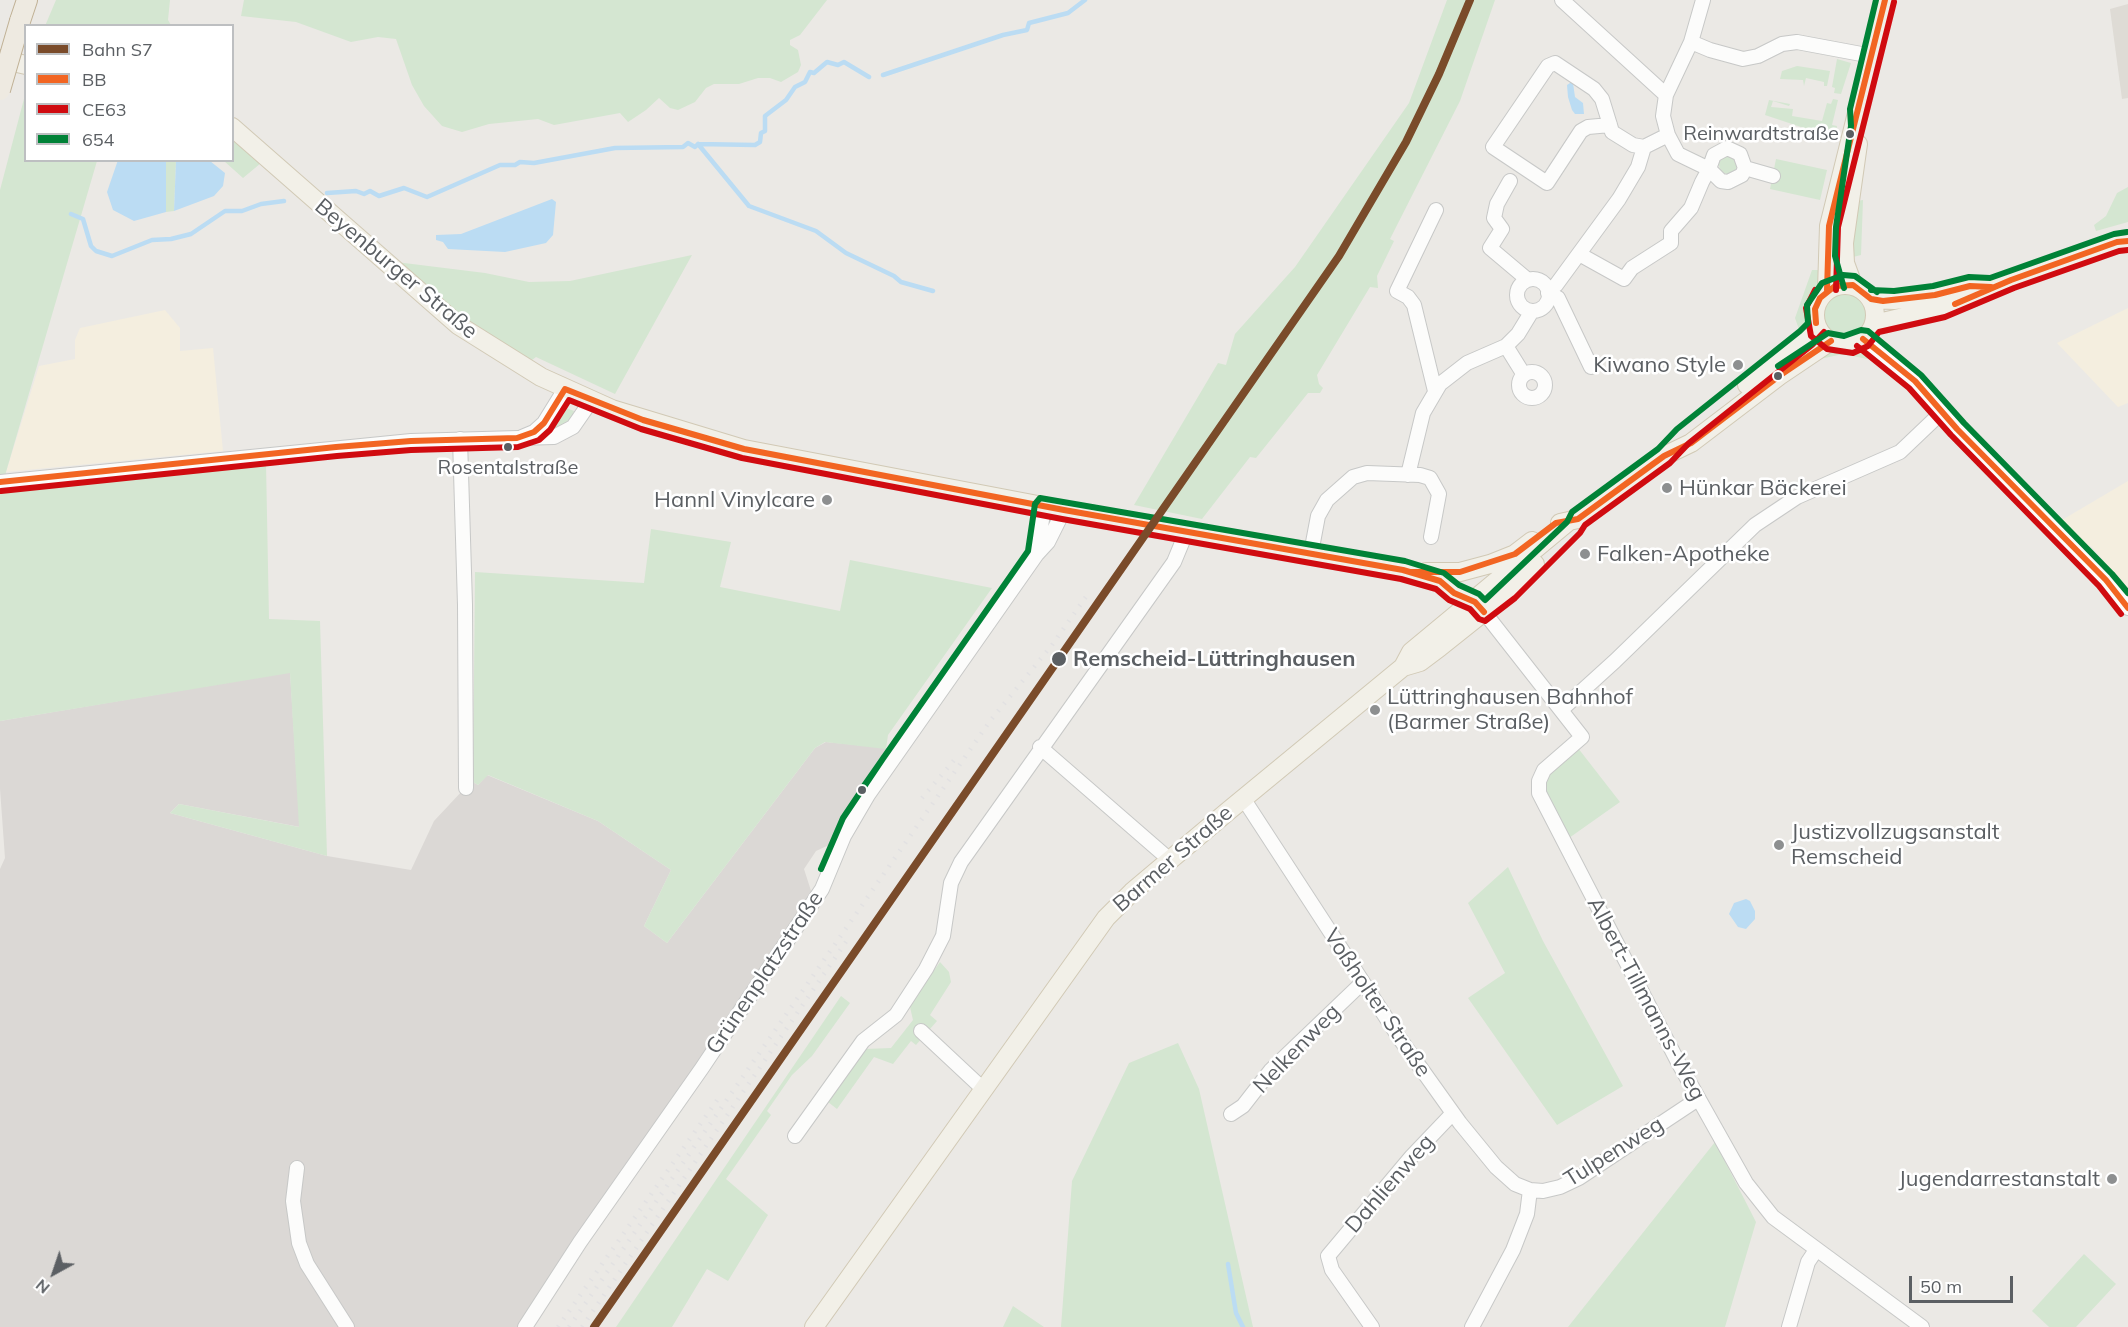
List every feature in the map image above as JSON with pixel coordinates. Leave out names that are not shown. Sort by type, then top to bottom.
[{"type":"highway","points":[[0,90],[27,0]]},
{"type":"main road","points":[[1827,290],[1829,226],[1852,123],[1859,110],[1885,0]]},
{"type":"main road","points":[[0,59],[24,65]]},
{"type":"main road","points":[[1852,285],[1845,263],[1844,243],[1860,126],[1859,110]]},
{"type":"main road","name":"Beyenburger Straße","points":[[234,130],[459,325],[483,343],[591,401],[643,420],[744,449],[1186,533],[1311,553],[1415,573]]},
{"type":"main road","points":[[1874,324],[1942,308],[1974,297],[1991,287],[2109,245],[2128,241]]},
{"type":"main road","points":[[1871,299],[1876,315],[1874,324],[1863,339],[1852,344],[1831,341],[1817,326],[1815,309],[1820,298],[1827,290],[1844,284],[1852,285],[1871,299],[1894,300],[1935,295],[1970,285],[1991,287]]},
{"type":"main road","name":"Barmer Straße","points":[[1664,456],[1683,436],[1806,338],[1817,326]]},
{"type":"main road","name":"Barmer Straße","points":[[814,1327],[982,1088],[1106,918],[1243,798],[1403,667],[1420,662],[1574,520],[1664,456],[1691,443],[1779,376],[1831,341]]},
{"type":"main road","points":[[1415,573],[1460,572],[1496,562],[1515,554],[1556,523],[1574,520]]},
{"type":"main road","points":[[1415,573],[1440,581],[1454,593],[1479,607]]},
{"type":"main road","points":[[1446,573],[1468,584],[1479,607]]},
{"type":"street","points":[[1562,0],[1666,95]]},
{"type":"street","points":[[1578,254],[1624,279],[1632,268],[1671,243],[1671,231],[1691,208],[1709,169],[1714,155],[1727,148],[1740,154],[1744,168],[1742,175],[1728,182],[1721,181],[1709,169],[1678,154],[1668,135],[1663,116],[1666,95],[1691,42],[1702,0]]},
{"type":"street","points":[[1691,42],[1743,59],[1758,56],[1782,44],[1797,42],[1872,56]]},
{"type":"street","points":[[1610,125],[1588,127],[1581,131],[1547,183],[1493,147],[1548,66],[1555,63],[1594,89],[1602,99],[1610,125],[1612,132],[1633,145],[1644,147],[1668,135]]},
{"type":"street","points":[[1408,475],[1423,413],[1435,391],[1453,371],[1506,346],[1518,334],[1532,311],[1543,307],[1548,292],[1623,194],[1638,167],[1644,147]]},
{"type":"street","points":[[1744,168],[1773,176]]},
{"type":"street","points":[[1510,181],[1497,204],[1494,218],[1502,229],[1490,248],[1528,280],[1540,281],[1548,292],[1558,298],[1591,367]]},
{"type":"street","points":[[1435,391],[1414,305],[1408,297],[1397,291],[1436,210]]},
{"type":"street","points":[[1528,280],[1519,286],[1517,297],[1522,307],[1532,311]]},
{"type":"street","points":[[1863,339],[1904,370],[1941,413],[2074,546],[2128,608]]},
{"type":"street","points":[[1506,346],[1524,375]]},
{"type":"street","points":[[517,438],[534,432],[544,423],[565,389]]},
{"type":"street","points":[[0,482],[310,449],[460,439],[544,438],[565,433],[579,420],[591,401]]},
{"type":"street","points":[[1479,607],[1561,710],[1615,661],[1755,525],[1797,497],[1900,452],[1941,413]]},
{"type":"street","points":[[460,439],[465,605],[466,788]]},
{"type":"street","points":[[1311,553],[1318,516],[1327,500],[1340,487],[1367,472],[1430,478],[1439,494],[1431,537]]},
{"type":"street","name":"Grünenplatzstraße","points":[[1037,554],[1044,506]]},
{"type":"street","name":"Grünenplatzstraße","points":[[525,1327],[580,1242],[702,1068],[822,889],[843,836],[868,795],[1037,554],[1053,535],[1064,510]]},
{"type":"street","points":[[795,1136],[864,1041],[896,1015],[938,951],[943,936],[951,883],[961,862],[1040,747],[1174,562],[1186,533]]},
{"type":"street","name":"Albert-Tillmanns-Weg","points":[[1561,710],[1582,737],[1544,770],[1539,781],[1539,793],[1698,1099],[1763,1207],[1816,1250],[1921,1327]]},
{"type":"street","points":[[1040,747],[1170,860]]},
{"type":"street","name":"Voßholter Straße","points":[[1243,798],[1362,983],[1452,1113],[1502,1173],[1515,1184],[1530,1190]]},
{"type":"street","name":"Nelkenweg","points":[[1231,1114],[1243,1106],[1271,1070],[1362,983]]},
{"type":"street","points":[[921,1031],[982,1088]]},
{"type":"street","name":"Tulpenweg","points":[[1530,1190],[1560,1187],[1579,1178],[1698,1099]]},
{"type":"street","name":"Dahlienweg","points":[[1372,1327],[1332,1270],[1328,1256],[1412,1156],[1452,1113]]},
{"type":"street","points":[[297,1168],[293,1201],[299,1243],[307,1264],[347,1327]]},
{"type":"street","points":[[1472,1327],[1513,1250],[1527,1214],[1530,1190]]},
{"type":"street","points":[[1789,1327],[1808,1262],[1816,1250]]},
{"type":"shaded area","points":[[2128,4],[2128,98],[2122,99],[2110,9]]},
{"type":"shaded area","points":[[2128,308],[2128,403],[2118,407],[2057,343]]},
{"type":"shaded area","points":[[165,310],[180,328],[180,351],[213,348],[223,451],[6,472],[39,366],[75,359],[75,340],[80,328]]},
{"type":"shaded area","points":[[2128,481],[2128,589],[2091,546],[2086,548],[2062,520]]},
{"type":"shaded area","points":[[290,672],[300,827],[179,804],[170,813],[327,856],[411,870],[434,821],[463,790],[473,782],[478,785],[487,775],[598,821],[671,870],[644,926],[667,943],[815,748],[826,742],[887,748],[895,752],[829,845],[816,851],[804,869],[813,897],[518,1327],[0,1327],[0,869],[5,858],[0,789],[0,721]]},
{"type":"green space","points":[[56,0],[170,0],[168,20],[170,24],[46,24]]},
{"type":"green space","points":[[244,0],[827,0],[800,35],[790,40],[790,45],[798,50],[801,65],[798,72],[781,82],[770,78],[758,78],[739,84],[714,84],[706,88],[695,102],[678,110],[670,108],[659,98],[628,122],[620,113],[554,125],[538,119],[489,124],[462,132],[442,126],[424,106],[412,85],[396,39],[378,37],[351,42],[296,22],[241,16]]},
{"type":"green space","points":[[1447,0],[1495,0],[1460,101],[1390,239],[1394,241],[1377,276],[1378,288],[1370,287],[1317,375],[1319,384],[1323,388],[1320,393],[1308,393],[1256,458],[1250,457],[1202,519],[1134,505],[1218,363],[1226,365],[1235,334],[1295,267],[1409,103]]},
{"type":"green space","points":[[1837,59],[1851,63],[1841,94],[1834,93],[1835,88],[1832,87]]},
{"type":"green space","points":[[1797,66],[1830,71],[1827,86],[1824,86],[1824,82],[1806,78],[1804,86],[1803,80],[1780,79],[1782,71]]},
{"type":"green space","points":[[24,99],[24,162],[97,162],[6,472],[4,486],[266,463],[269,619],[320,621],[327,856],[170,813],[179,804],[299,827],[290,673],[0,721],[0,190]]},
{"type":"green space","points":[[1833,99],[1838,100],[1832,125],[1837,126],[1834,138],[1765,115],[1769,100],[1790,104],[1789,106],[1773,101],[1771,107],[1793,109],[1792,116],[1822,121],[1827,103],[1831,104]]},
{"type":"green space","points":[[234,139],[261,163],[243,178],[225,162],[234,162]]},
{"type":"green space","points":[[1728,156],[1734,159],[1737,165],[1734,171],[1728,174],[1722,171],[1719,165],[1722,159]]},
{"type":"green space","points":[[1776,159],[1827,170],[1820,200],[1770,189]]},
{"type":"green space","points":[[166,162],[176,162],[174,211],[166,212]]},
{"type":"green space","points":[[2128,187],[2128,222],[2096,231],[2094,225],[2106,216],[2117,193]]},
{"type":"green space","points":[[1863,200],[1861,255],[1849,258],[1857,201]]},
{"type":"green space","points":[[692,255],[615,394],[536,357],[532,360],[489,337],[440,302],[396,262],[485,273],[529,282],[570,281]]},
{"type":"green space","points":[[1812,270],[1824,270],[1821,286],[1810,303],[1807,325],[1801,335],[1795,318]]},
{"type":"green space","points":[[1845,294],[1860,300],[1866,315],[1860,330],[1845,336],[1830,330],[1824,315],[1830,300]]},
{"type":"green space","points":[[1831,350],[1857,350],[1873,354],[1867,359],[1843,354],[1820,359]]},
{"type":"green space","points":[[564,407],[574,411],[572,417],[560,428],[555,428],[552,425]]},
{"type":"green space","points":[[651,529],[731,542],[720,587],[840,611],[850,560],[992,588],[888,735],[886,749],[825,742],[815,748],[667,943],[644,926],[671,870],[598,821],[488,775],[478,785],[473,782],[475,572],[644,583]]},
{"type":"green space","points":[[1578,748],[1620,802],[1569,838],[1545,793],[1546,781],[1552,770]]},
{"type":"green space","points":[[1508,867],[1543,941],[1623,1086],[1557,1125],[1468,998],[1505,973],[1468,903]]},
{"type":"green space","points":[[940,962],[949,972],[951,982],[930,1015],[937,1021],[916,1045],[911,1041],[893,1064],[874,1057],[837,1109],[828,1102],[865,1049],[891,1048],[913,1020],[910,1007],[912,1001]]},
{"type":"green space","points":[[841,996],[850,1003],[812,1056],[792,1075],[767,1111],[771,1115],[726,1179],[768,1215],[728,1281],[707,1269],[672,1327],[616,1327]]},
{"type":"green space","points":[[1178,1043],[1199,1089],[1253,1327],[1061,1327],[1072,1181],[1129,1063]]},
{"type":"green space","points":[[1715,1142],[1756,1222],[1725,1327],[1568,1327]]},
{"type":"green space","points":[[2084,1254],[2116,1284],[2076,1327],[2049,1327],[2032,1311]]},
{"type":"green space","points":[[1013,1306],[1044,1327],[1003,1327]]},
{"type":"water","points":[[1573,83],[1575,97],[1583,103],[1584,114],[1575,114],[1572,110],[1567,85]]},
{"type":"water","points":[[117,162],[166,162],[166,212],[134,221],[113,210],[107,192]]},
{"type":"water","points":[[176,162],[211,162],[225,173],[223,186],[214,196],[174,211]]},
{"type":"water","points":[[552,199],[556,202],[553,235],[546,243],[505,252],[448,249],[443,242],[436,240],[436,235],[461,234]]},
{"type":"water","points":[[1746,899],[1750,901],[1755,911],[1755,919],[1746,929],[1738,927],[1729,914],[1734,903]]},
{"type":"waterway","points":[[883,75],[1003,35],[1027,30],[1029,23],[1068,13],[1085,0]]},
{"type":"waterway","points":[[327,193],[356,191],[364,194],[370,191],[379,196],[404,188],[427,197],[500,165],[515,165],[520,162],[534,163],[615,148],[683,147],[688,143],[695,147],[698,144],[755,145],[760,142],[761,133],[765,131],[765,116],[786,100],[795,87],[805,82],[810,72],[814,73],[827,62],[838,65],[844,62],[869,77]]},
{"type":"waterway","points":[[698,144],[749,206],[816,231],[846,253],[894,276],[901,282],[933,291]]},
{"type":"waterway","points":[[71,214],[83,219],[91,246],[96,251],[112,256],[152,240],[171,239],[191,234],[225,211],[242,211],[261,204],[284,201]]},
{"type":"waterway","points":[[1228,1264],[1236,1313],[1243,1327]]},
{"type":"railway","points":[[569,1327],[990,721],[1052,645],[1090,591]]},
{"type":"railway","points":[[922,798],[956,758]]},
{"type":"railway","points":[[582,1327],[850,936]]},
{"type":"railway","points":[[558,1327],[720,1096]]},
{"type":"rail line","name":"S7","points":[[594,1327],[1339,256],[1406,142],[1439,74],[1470,0]]},
{"type":"transit line","name":"654","points":[[1844,288],[1835,256],[1836,227],[1851,126],[1850,109],[1876,0]]},
{"type":"transit line","name":"BB","points":[[1827,290],[1829,226],[1885,0]]},
{"type":"transit line","name":"CE63","points":[[1836,290],[1838,227],[1894,2]]},
{"type":"transit line","name":"654","points":[[1871,290],[1894,291],[1933,286],[1969,277],[1990,278],[2114,234],[2127,232]]},
{"type":"transit line","name":"BB","points":[[1955,304],[2011,280],[2117,242],[2128,241]]},
{"type":"transit line","name":"CE63","points":[[1815,290],[1806,308],[1811,336],[1827,349],[1853,353],[1868,346],[1879,332],[1945,317],[2014,288],[2119,251],[2128,250]]},
{"type":"transit line","name":"654","points":[[861,790],[1028,551],[1035,504],[1040,498],[1405,561],[1444,573],[1485,600],[1567,522],[1572,512],[1658,449],[1677,429],[1800,331],[1808,323],[1807,305],[1822,283],[1843,275],[1855,276],[1877,292]]},
{"type":"transit line","name":"BB","points":[[1816,323],[1815,309],[1820,298],[1835,286],[1853,285],[1871,299],[1883,301],[1935,295],[1970,286],[1991,287]]},
{"type":"transit line","name":"654","points":[[1778,366],[1828,333],[1844,336],[1861,330],[1868,331],[1921,375],[1964,423],[2128,593]]},
{"type":"transit line","name":"CE63","points":[[1,491],[337,456],[411,450],[518,447],[539,440],[550,430],[569,400],[641,429],[742,458],[1062,519],[1401,579],[1436,589],[1449,600],[1470,609],[1479,619],[1485,621],[1515,598],[1580,533],[1585,525],[1670,463],[1689,443],[1812,345],[1824,332]]},
{"type":"transit line","name":"BB","points":[[1863,339],[1915,381],[1957,429],[2106,580],[2128,608]]},
{"type":"transit line","name":"BB","points":[[1411,572],[1460,572],[1515,554],[1556,523],[1578,519],[1664,456],[1691,443],[1779,376],[1831,341]]},
{"type":"transit line","name":"CE63","points":[[1857,346],[1909,388],[1951,435],[2099,586],[2121,614]]},
{"type":"transit line","name":"BB","points":[[0,482],[336,447],[411,441],[517,438],[534,432],[544,423],[565,389],[643,420],[744,449],[1064,510],[1403,570],[1440,581],[1454,593],[1475,602],[1484,612]]},
{"type":"transit line","name":"654","points":[[821,869],[843,818],[884,757]]},
{"type":"place","name":"Reinwardtstraße","points":[[1850,134]]},
{"type":"place","name":"Kiwano Style","points":[[1738,365]]},
{"type":"place","name":"Rosentalstraße","points":[[508,447]]},
{"type":"place","name":"Hünkar Bäckerei","points":[[1667,488]]},
{"type":"place","name":"Hannl Vinylcare","points":[[827,500]]},
{"type":"place","name":"Falken-Apotheke","points":[[1585,554]]},
{"type":"place","name":"Remscheid-Lüttringhausen","points":[[1059,659]]},
{"type":"place","name":"Lüttringhausen Bahnhof (Barmer Straße)","points":[[1375,710]]},
{"type":"place","name":"Justizvollzugsanstalt Remscheid","points":[[1779,845]]},
{"type":"place","name":"Jugendarrestanstalt","points":[[2112,1179]]}]
